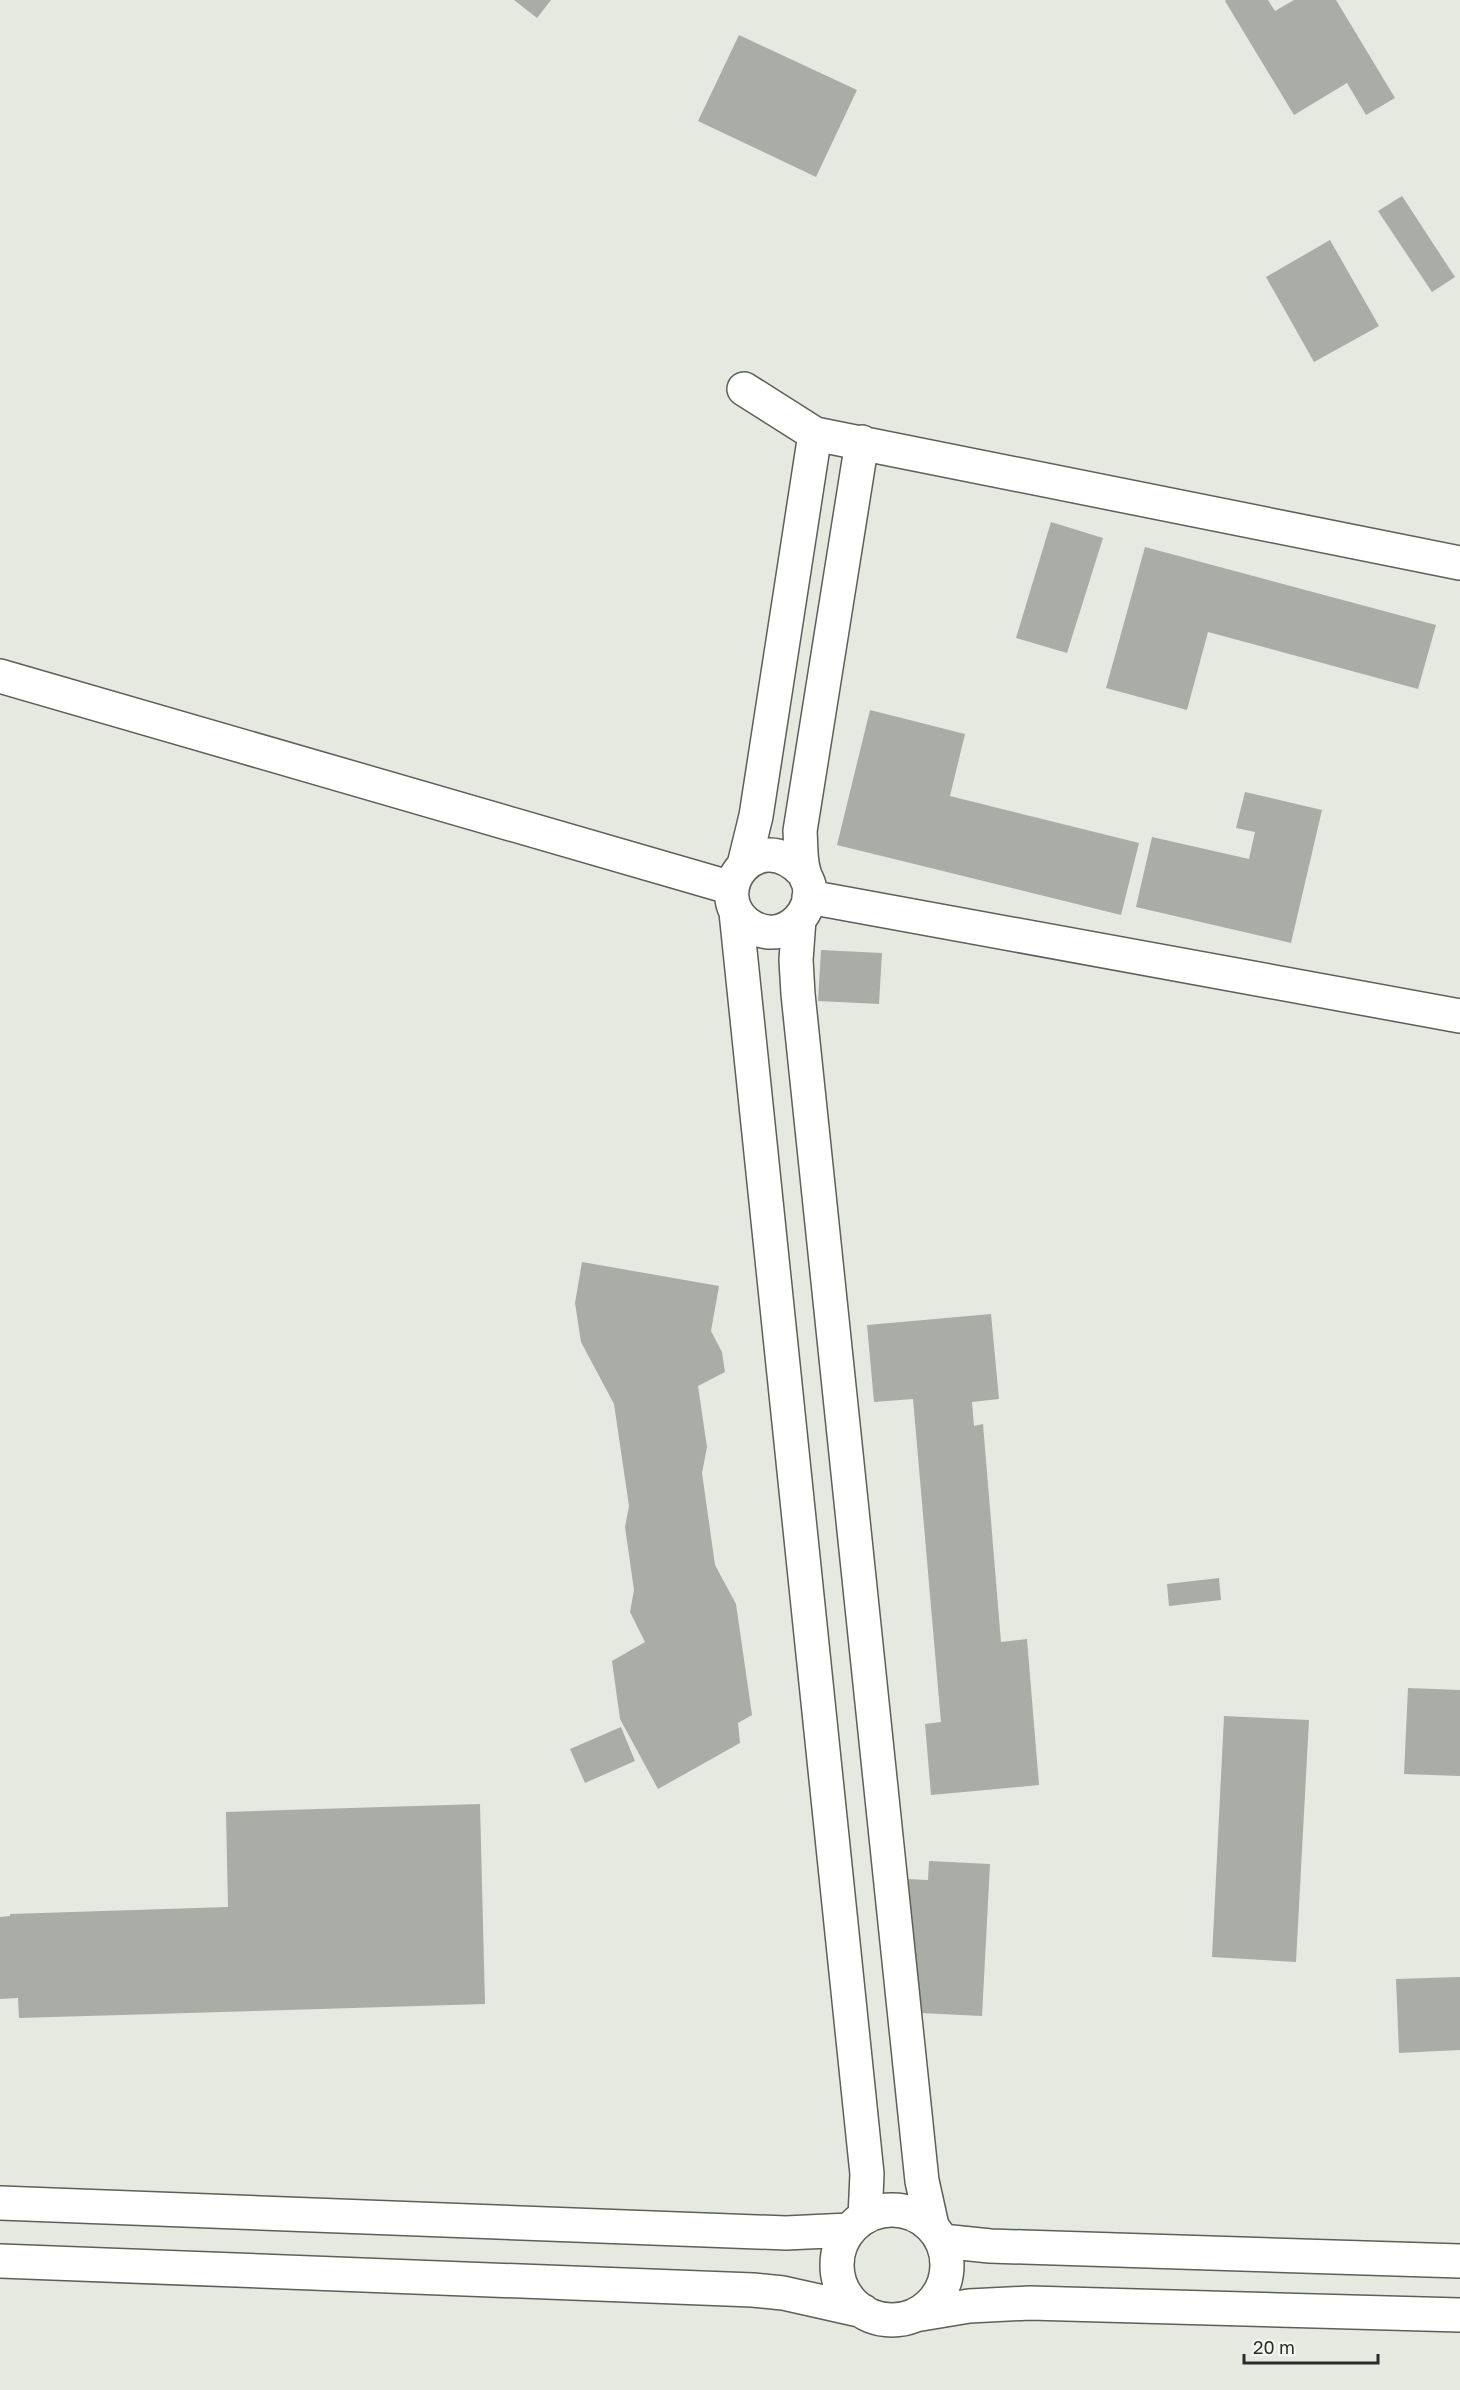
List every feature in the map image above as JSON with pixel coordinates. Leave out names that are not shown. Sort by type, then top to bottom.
[{"type":"street","points":[[744,389],[815,434],[1460,563]]},
{"type":"street","points":[[815,434],[756,816],[738,888],[867,2174],[857,2224],[840,2246],[837,2264],[840,2283],[849,2299],[862,2312]]},
{"type":"street","points":[[862,442],[800,831],[804,896],[796,960],[922,2181],[947,2258],[946,2275],[940,2291],[930,2305],[915,2315]]},
{"type":"street","points":[[0,676],[738,888]]},
{"type":"street","points":[[782,856],[794,862],[804,896],[789,927],[778,932],[766,932],[754,929],[744,922],[738,888],[755,857],[782,856]]},
{"type":"street","points":[[804,896],[1460,1016]]},
{"type":"street","points":[[0,2203],[786,2233],[857,2224],[888,2210],[912,2213],[937,2233],[1002,2247],[1460,2261]]},
{"type":"street","points":[[0,2261],[753,2290],[792,2295],[879,2318],[898,2320],[969,2306],[1030,2303],[1460,2315]]},
{"type":"building","points":[[514,0],[551,0],[537,18]]},
{"type":"building","points":[[1226,0],[1268,0],[1275,11],[1294,0],[1336,0],[1395,98],[1366,115],[1347,83],[1294,115]]},
{"type":"building","points":[[739,35],[857,90],[816,177],[698,121]]},
{"type":"building","points":[[1402,196],[1455,277],[1432,292],[1378,211]]},
{"type":"building","points":[[1330,240],[1379,326],[1314,362],[1266,277]]},
{"type":"building","points":[[1051,522],[1103,538],[1067,653],[1016,638]]},
{"type":"building","points":[[1145,547],[1436,625],[1418,689],[1208,632],[1187,710],[1106,688]]},
{"type":"building","points":[[870,710],[965,734],[950,796],[1139,843],[1121,915],[837,845]]},
{"type":"building","points":[[1245,792],[1322,810],[1291,943],[1136,907],[1152,837],[1249,859],[1255,832],[1236,828]]},
{"type":"building","points":[[821,950],[882,953],[879,1004],[818,1001]]},
{"type":"building","points":[[582,1262],[719,1286],[711,1331],[722,1352],[725,1372],[698,1386],[707,1447],[702,1473],[715,1565],[736,1604],[752,1715],[738,1723],[740,1743],[658,1789],[620,1719],[612,1661],[645,1642],[630,1612],[634,1590],[625,1527],[629,1506],[614,1404],[581,1342],[575,1303]]},
{"type":"building","points":[[991,1314],[999,1399],[972,1402],[974,1426],[983,1424],[1001,1642],[1027,1639],[1039,1785],[931,1795],[925,1724],[941,1722],[913,1399],[874,1402],[867,1325]]},
{"type":"building","points":[[1219,1578],[1221,1600],[1169,1606],[1167,1584]]},
{"type":"building","points":[[1408,1688],[1460,1690],[1460,1776],[1404,1774]]},
{"type":"building","points":[[1224,1716],[1309,1720],[1296,1962],[1212,1957]]},
{"type":"building","points":[[621,1727],[635,1761],[585,1783],[570,1749]]},
{"type":"building","points":[[480,1804],[485,2004],[19,2018],[18,1998],[0,1999],[0,1917],[10,1916],[10,1914],[228,1907],[226,1812]]},
{"type":"building","points":[[929,1861],[990,1864],[982,2016],[900,2012],[907,1879],[928,1880]]},
{"type":"building","points":[[1460,1977],[1460,2050],[1399,2053],[1396,1979]]}]
